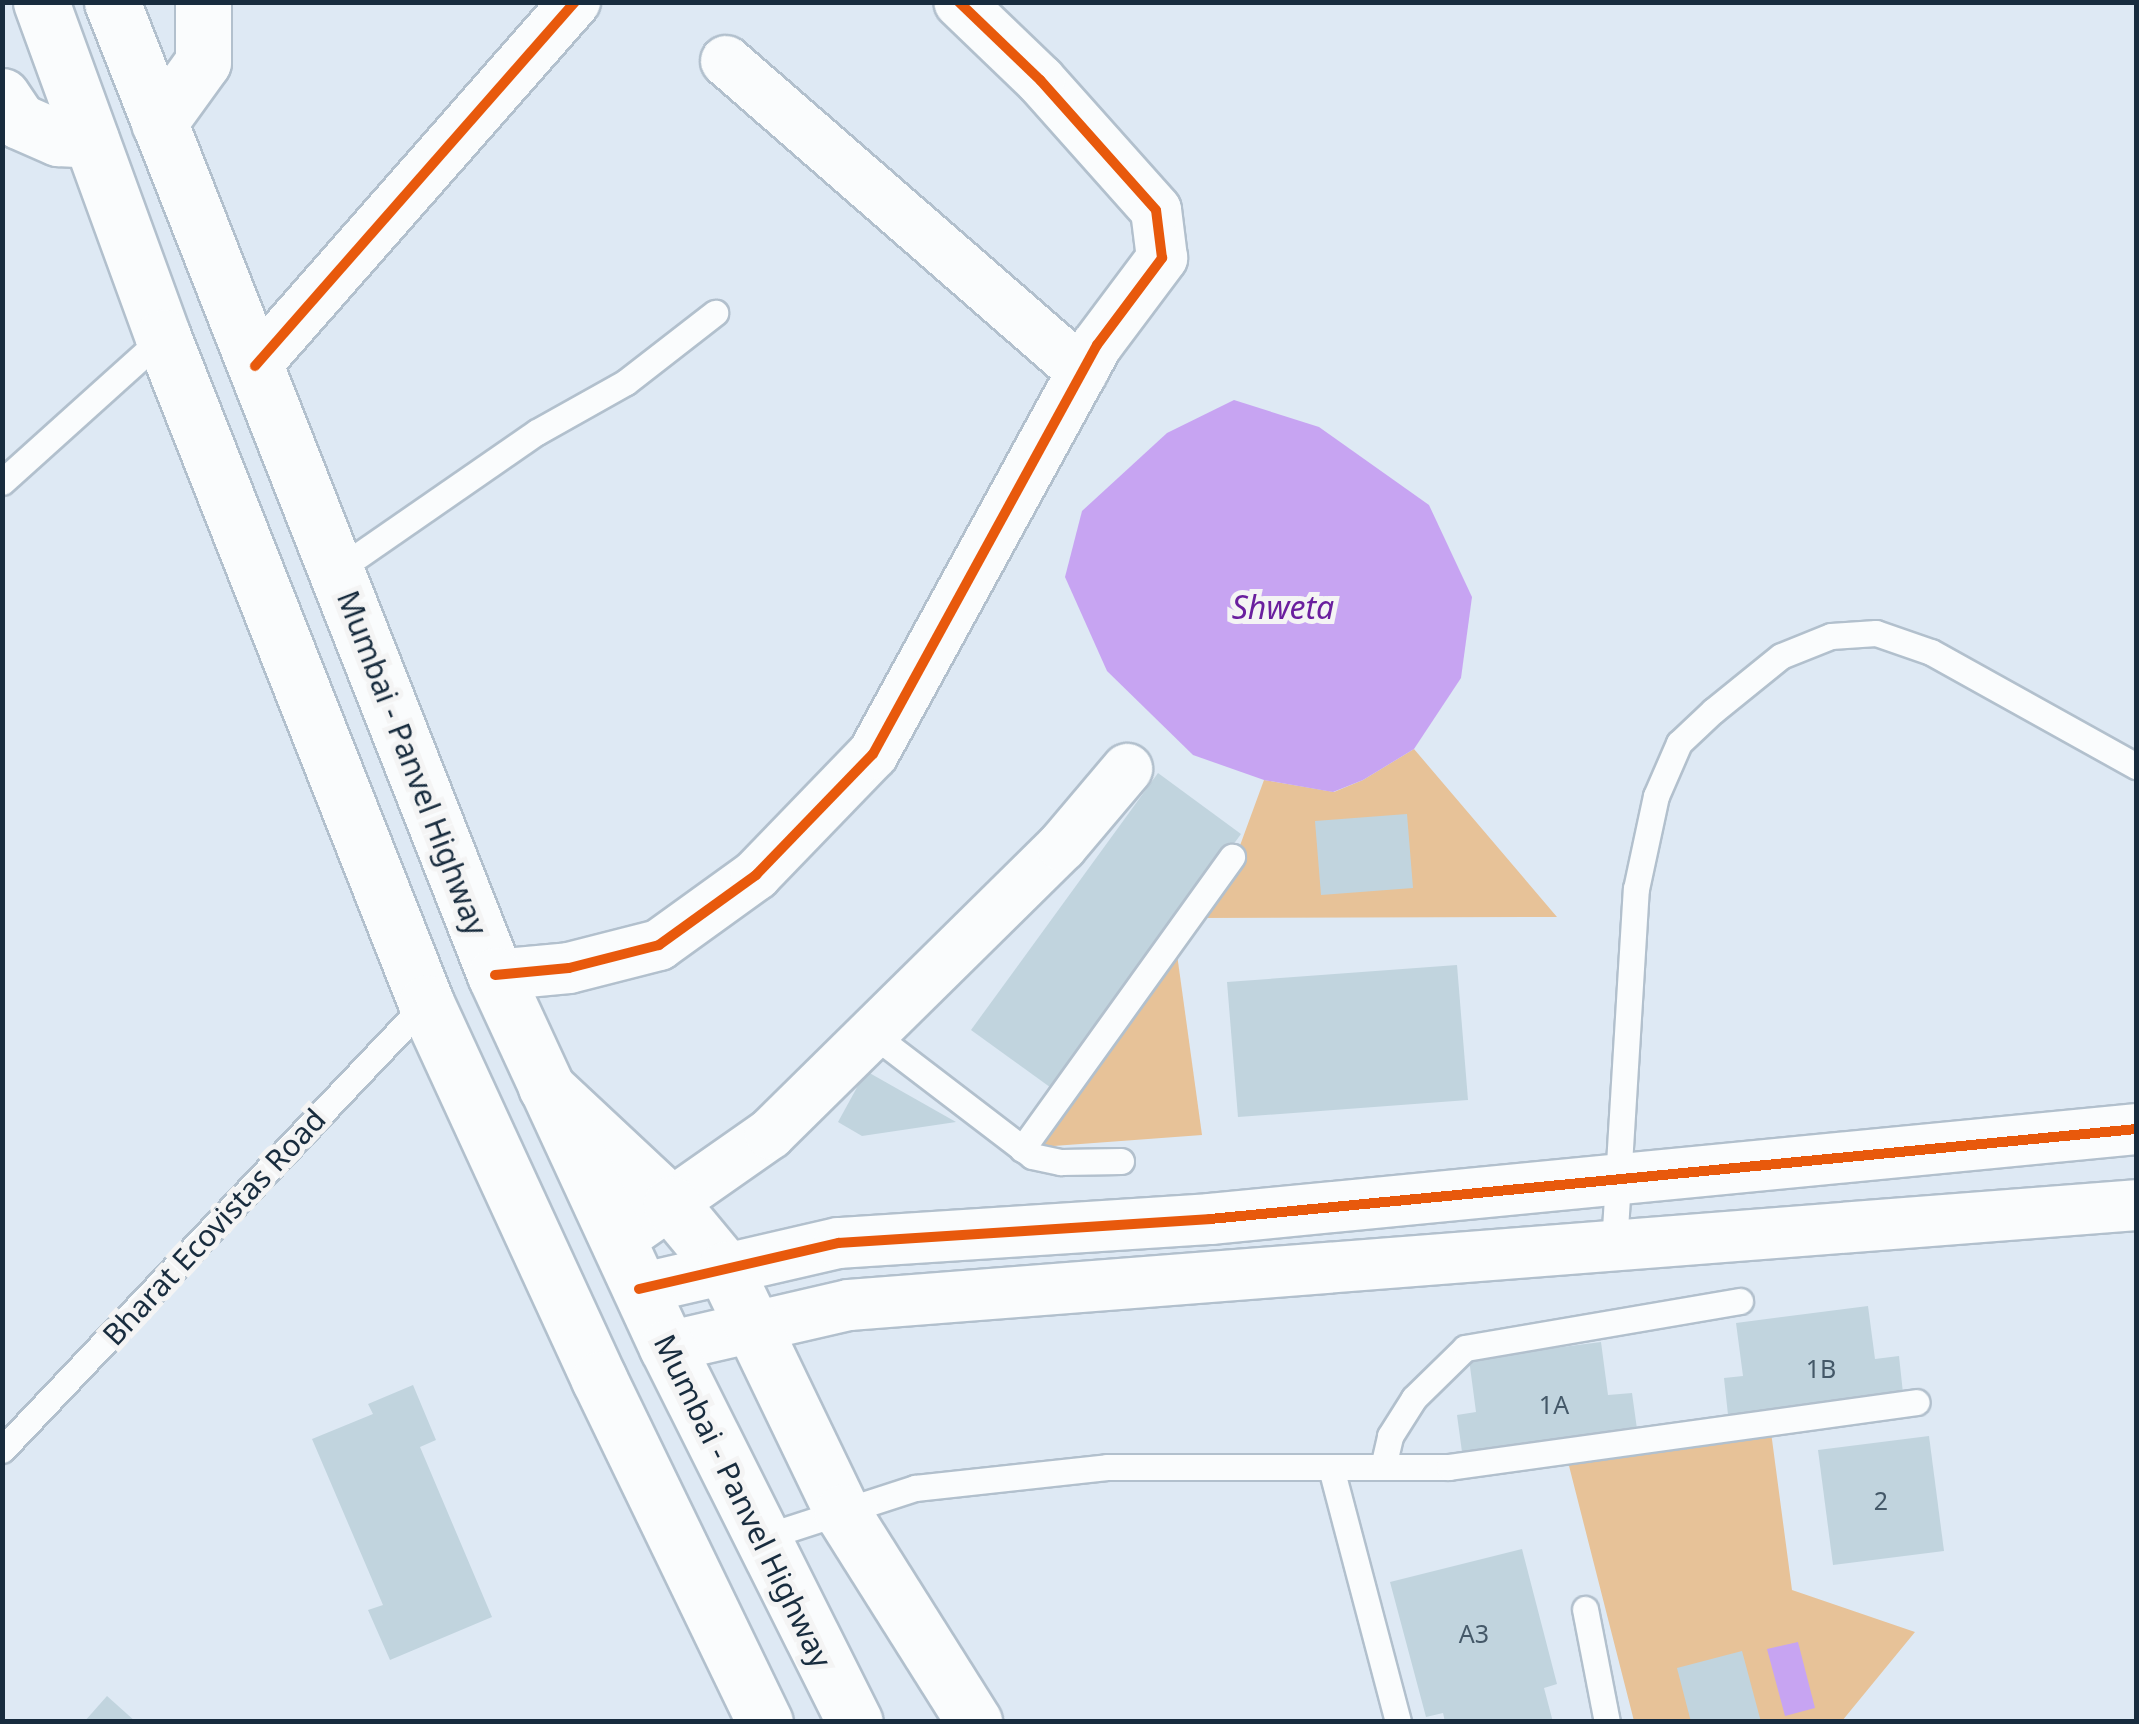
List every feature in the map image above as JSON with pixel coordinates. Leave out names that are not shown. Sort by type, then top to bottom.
[{"type":"main road","points":[[41,2],[156,318],[426,1003],[748,1714]]},
{"type":"main road","name":"Mumbai - Panvel Highway","points":[[112,2],[495,975],[666,1347],[855,1722]]},
{"type":"main road","points":[[159,123],[203,62],[202,2]]},
{"type":"main road","points":[[2,96],[19,121],[58,138],[91,140]]},
{"type":"main road","points":[[156,318],[218,272]]},
{"type":"main road","points":[[426,1003],[495,975]]},
{"type":"main road","points":[[543,1085],[671,1204],[726,1269],[842,1512],[974,1722]]},
{"type":"street","points":[[255,366],[575,2]]},
{"type":"street","points":[[495,975],[570,968],[659,944],[756,875],[873,754],[1097,345],[1162,258],[1156,210],[1040,80],[959,2]]},
{"type":"street","points":[[726,62],[1082,372]]},
{"type":"street","points":[[628,1265],[671,1204],[770,1134],[1062,846],[1127,770]]},
{"type":"street","points":[[628,1265],[726,1269],[839,1243],[1210,1219],[2136,1129]]},
{"type":"street","points":[[666,1347],[849,1305],[2136,1205]]},
{"type":"lane","points":[[336,571],[536,432],[626,382],[716,313]]},
{"type":"lane","points":[[2,482],[156,318]]},
{"type":"lane","points":[[1614,1246],[1614,1180],[1636,889],[1656,796],[1680,742],[1780,656],[1831,636],[1876,634],[1930,652],[2136,766]]},
{"type":"lane","points":[[1022,1149],[1232,857]]},
{"type":"lane","name":"Bharat Ecovistas Road","points":[[2,1450],[426,1003]]},
{"type":"lane","points":[[874,1035],[1022,1149],[1061,1162],[1121,1160]]},
{"type":"lane","points":[[1383,1467],[1390,1436],[1414,1398],[1466,1348],[1740,1302]]},
{"type":"lane","points":[[762,1538],[915,1488],[1107,1467],[1449,1468],[1917,1402]]},
{"type":"lane","points":[[1331,1468],[1398,1722]]},
{"type":"lane","points":[[1584,1609],[1607,1722]]},
{"type":"shaded area","points":[[1414,749],[1557,917],[1197,918],[1231,870],[1264,780],[1334,792],[1363,780]]},
{"type":"shaded area","points":[[1176,947],[1202,1135],[1040,1147]]},
{"type":"shaded area","points":[[1771,1432],[1792,1590],[1915,1632],[1842,1721],[1634,1721],[1567,1458]]},
{"type":"water","name":"Shweta","points":[[1234,400],[1319,427],[1429,505],[1472,597],[1461,678],[1414,749],[1363,780],[1333,792],[1264,780],[1193,755],[1107,671],[1065,577],[1082,511],[1167,433]]},
{"type":"water","points":[[1798,1642],[1815,1708],[1785,1716],[1767,1649]]},
{"type":"building","points":[[1158,773],[1241,834],[1054,1090],[971,1030]]},
{"type":"building","points":[[1407,814],[1413,888],[1321,895],[1315,821]]},
{"type":"building","points":[[1457,965],[1468,1100],[1238,1117],[1227,982]]},
{"type":"building","points":[[866,1071],[956,1122],[862,1136],[838,1122]]},
{"type":"building","points":[[1868,1306],[1875,1359],[1899,1356],[1903,1393],[1728,1415],[1724,1378],[1743,1376],[1736,1323]]},
{"type":"building","points":[[1601,1342],[1608,1395],[1632,1393],[1637,1429],[1462,1452],[1457,1415],[1476,1412],[1469,1359]]},
{"type":"building","points":[[413,1385],[436,1440],[420,1447],[492,1617],[390,1660],[368,1610],[383,1605],[312,1439],[373,1414],[368,1404]]},
{"type":"building","points":[[1929,1436],[1944,1551],[1833,1565],[1818,1450]]},
{"type":"building","points":[[1522,1549],[1557,1684],[1544,1688],[1553,1722],[1445,1722],[1443,1713],[1426,1717],[1390,1582]]},
{"type":"building","points":[[1742,1651],[1761,1722],[1691,1722],[1677,1668]]},
{"type":"building","points":[[107,1696],[136,1722],[84,1722]]},
{"type":"cycle path","points":[[255,366],[575,2]]},
{"type":"cycle path","points":[[495,975],[569,968],[659,945],[756,875],[873,754],[1097,345],[1162,258],[1156,210],[1040,80],[959,2]]},
{"type":"cycle path","points":[[639,1289],[839,1243],[1210,1219],[2136,1129]]}]
